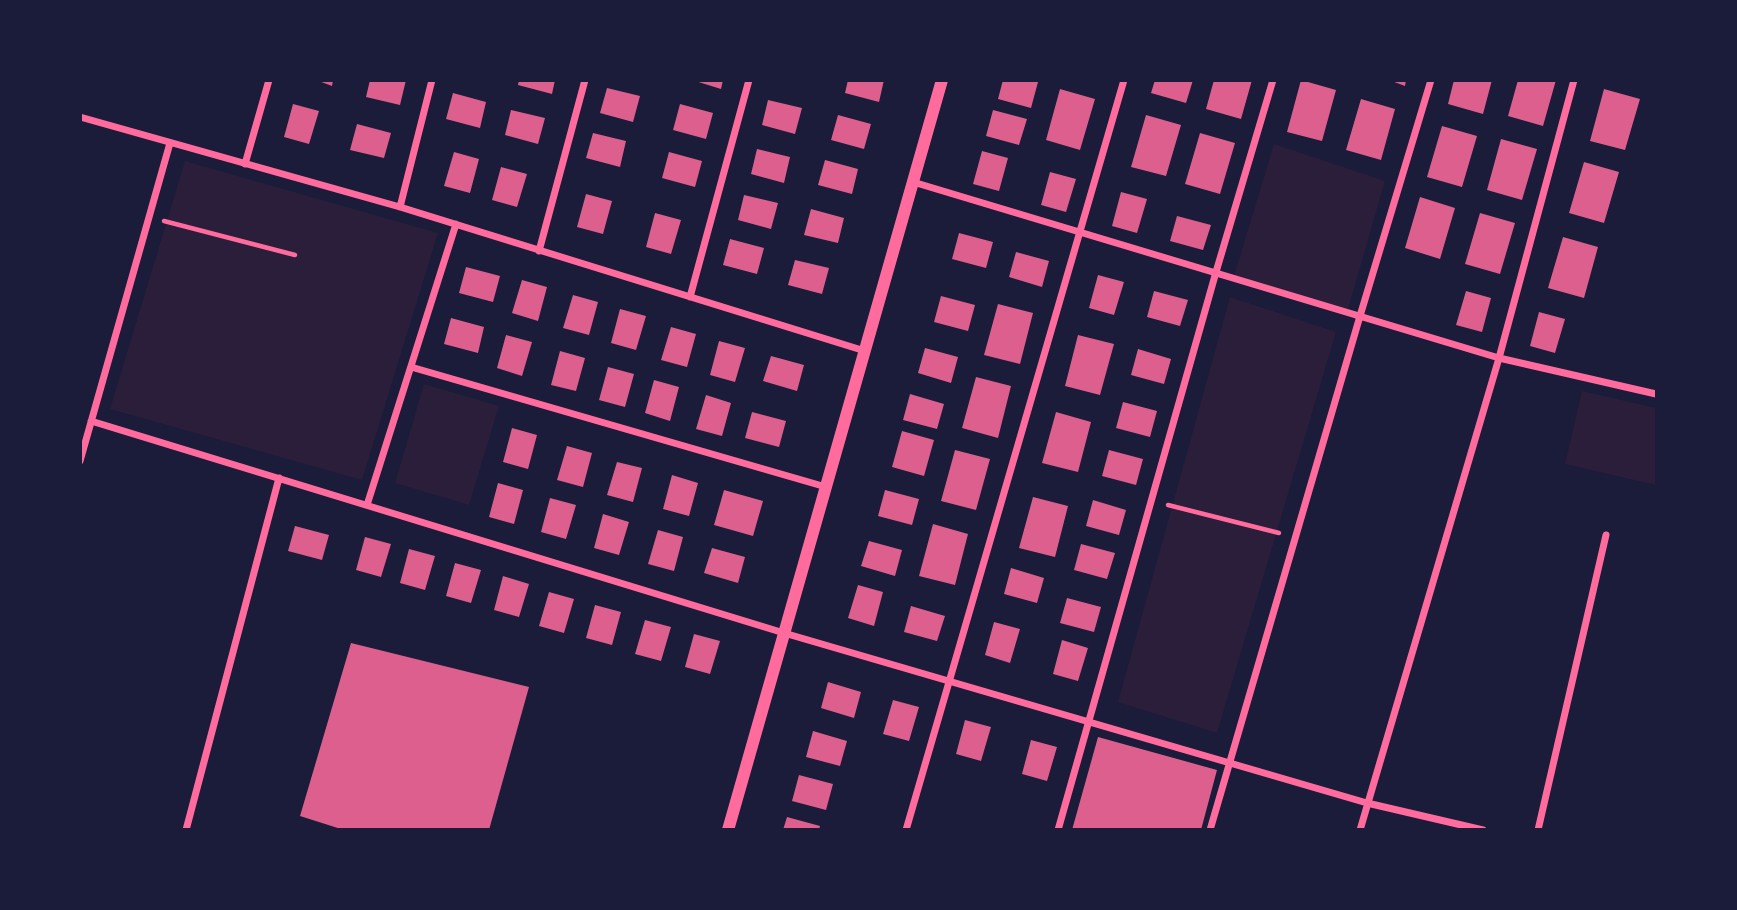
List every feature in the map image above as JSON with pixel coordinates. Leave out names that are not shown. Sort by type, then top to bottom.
[{"type":"street","points":[[245,164],[269,80]]},
{"type":"street","points":[[400,207],[432,80]]},
{"type":"street","points":[[538,251],[585,80]]},
{"type":"street","points":[[690,297],[749,80]]},
{"type":"street","points":[[728,830],[942,80]]},
{"type":"street","points":[[906,830],[1124,80]]},
{"type":"street","points":[[1058,830],[1150,501],[1273,80]]},
{"type":"street","points":[[1210,830],[1431,80]]},
{"type":"street","points":[[1360,830],[1499,358],[1574,80]]},
{"type":"street","points":[[80,117],[400,207],[865,351]]},
{"type":"street","points":[[80,461],[170,143]]},
{"type":"street","points":[[914,182],[1499,358],[1657,394]]},
{"type":"street","points":[[367,505],[456,224]]},
{"type":"street","points":[[411,367],[826,487]]},
{"type":"street","points":[[91,421],[784,633],[1367,803],[1483,830]]},
{"type":"street","points":[[186,830],[278,478]]},
{"type":"street","points":[[1538,830],[1606,535]]},
{"type":"path","points":[[149,217],[295,255]]},
{"type":"path","points":[[1150,501],[1295,537]]},
{"type":"shaded area","points":[[1274,144],[1385,181],[1348,309],[1234,276]]},
{"type":"shaded area","points":[[185,161],[438,233],[362,480],[110,409]]},
{"type":"shaded area","points":[[1230,297],[1336,332],[1217,733],[1118,702]]},
{"type":"shaded area","points":[[424,384],[499,406],[469,505],[395,483]]},
{"type":"shaded area","points":[[1582,391],[1656,408],[1656,485],[1565,464]]},
{"type":"building","points":[[316,80],[333,80],[332,86]]},
{"type":"building","points":[[370,80],[406,80],[400,105],[366,97]]},
{"type":"building","points":[[519,80],[555,80],[552,94],[518,85]]},
{"type":"building","points":[[692,80],[723,80],[721,89]]},
{"type":"building","points":[[848,80],[884,80],[879,102],[845,93]]},
{"type":"building","points":[[1003,80],[1038,82],[1031,108],[998,99]]},
{"type":"building","points":[[1155,80],[1193,80],[1186,103],[1151,93]]},
{"type":"building","points":[[1214,80],[1252,80],[1241,119],[1206,109]]},
{"type":"building","points":[[1301,80],[1336,90],[1322,141],[1287,132]]},
{"type":"building","points":[[1389,80],[1406,80],[1405,86]]},
{"type":"building","points":[[1454,80],[1492,80],[1483,114],[1448,104]]},
{"type":"building","points":[[1518,80],[1556,80],[1543,126],[1508,116]]},
{"type":"building","points":[[607,88],[640,96],[633,122],[600,113]]},
{"type":"building","points":[[1060,89],[1095,99],[1080,150],[1046,140]]},
{"type":"building","points":[[1604,89],[1640,99],[1625,150],[1590,141]]},
{"type":"building","points":[[453,93],[486,102],[480,128],[446,119]]},
{"type":"building","points":[[1361,99],[1395,109],[1381,160],[1346,150]]},
{"type":"building","points":[[768,100],[802,108],[795,134],[762,125]]},
{"type":"building","points":[[293,104],[319,111],[309,144],[284,137]]},
{"type":"building","points":[[680,104],[713,113],[706,139],[673,130]]},
{"type":"building","points":[[511,110],[545,118],[538,144],[505,135]]},
{"type":"building","points":[[993,110],[1027,119],[1019,145],[986,136]]},
{"type":"building","points":[[838,115],[871,124],[864,149],[831,140]]},
{"type":"building","points":[[1146,115],[1181,125],[1166,176],[1131,167]]},
{"type":"building","points":[[357,124],[391,133],[384,158],[350,150]]},
{"type":"building","points":[[1442,126],[1477,136],[1462,187],[1427,177]]},
{"type":"building","points":[[593,133],[626,141],[620,167],[586,158]]},
{"type":"building","points":[[1200,133],[1235,143],[1220,194],[1185,184]]},
{"type":"building","points":[[1501,139],[1537,149],[1522,200],[1487,190]]},
{"type":"building","points":[[757,149],[790,157],[784,183],[751,174]]},
{"type":"building","points":[[982,151],[1008,158],[999,191],[973,184]]},
{"type":"building","points":[[454,152],[479,159],[470,193],[444,186]]},
{"type":"building","points":[[669,152],[702,161],[695,187],[662,178]]},
{"type":"building","points":[[825,160],[858,169],[852,194],[818,185]]},
{"type":"building","points":[[1584,162],[1619,172],[1604,223],[1569,213]]},
{"type":"building","points":[[501,167],[527,174],[517,207],[492,200]]},
{"type":"building","points":[[1050,172],[1076,179],[1066,212],[1041,205]]},
{"type":"building","points":[[1121,192],[1147,199],[1137,233],[1112,226]]},
{"type":"building","points":[[586,194],[612,201],[603,234],[577,227]]},
{"type":"building","points":[[744,195],[778,203],[771,229],[738,220]]},
{"type":"building","points":[[1420,197],[1455,208],[1440,259],[1405,248]]},
{"type":"building","points":[[811,209],[844,218],[838,243],[804,235]]},
{"type":"building","points":[[655,213],[681,220],[671,254],[646,247]]},
{"type":"building","points":[[1480,213],[1515,223],[1500,274],[1465,264]]},
{"type":"building","points":[[1177,216],[1211,225],[1203,250],[1170,241]]},
{"type":"building","points":[[959,233],[993,242],[986,268],[952,259]]},
{"type":"building","points":[[1563,237],[1598,247],[1584,298],[1548,288]]},
{"type":"building","points":[[730,239],[764,248],[757,274],[723,265]]},
{"type":"building","points":[[1016,252],[1049,261],[1042,287],[1009,277]]},
{"type":"building","points":[[795,260],[829,268],[822,294],[788,285]]},
{"type":"building","points":[[466,267],[500,276],[493,302],[459,293]]},
{"type":"building","points":[[1098,275],[1124,282],[1114,315],[1089,308]]},
{"type":"building","points":[[522,280],[547,287],[538,321],[512,313]]},
{"type":"building","points":[[1154,291],[1188,300],[1180,326],[1147,317]]},
{"type":"building","points":[[1466,291],[1491,298],[1482,332],[1456,325]]},
{"type":"building","points":[[573,295],[598,302],[589,335],[563,328]]},
{"type":"building","points":[[941,296],[975,305],[968,331],[934,322]]},
{"type":"building","points":[[998,304],[1033,313],[1020,364],[984,355]]},
{"type":"building","points":[[620,309],[646,316],[636,350],[611,343]]},
{"type":"building","points":[[1539,312],[1565,319],[1555,353],[1530,346]]},
{"type":"building","points":[[451,318],[484,327],[478,353],[444,344]]},
{"type":"building","points":[[671,327],[696,334],[687,367],[661,360]]},
{"type":"building","points":[[506,335],[532,342],[522,376],[497,368]]},
{"type":"building","points":[[1078,335],[1114,344],[1100,395],[1065,386]]},
{"type":"building","points":[[719,341],[745,348],[735,382],[710,375]]},
{"type":"building","points":[[925,348],[958,357],[951,383],[918,373]]},
{"type":"building","points":[[1138,349],[1171,359],[1164,384],[1131,375]]},
{"type":"building","points":[[560,351],[585,358],[576,391],[551,385]]},
{"type":"building","points":[[771,356],[804,365],[797,391],[763,381]]},
{"type":"building","points":[[608,367],[634,374],[625,407],[599,400]]},
{"type":"building","points":[[976,377],[1011,386],[998,438],[962,428]]},
{"type":"building","points":[[654,380],[679,387],[670,421],[645,413]]},
{"type":"building","points":[[910,394],[944,404],[937,429],[903,420]]},
{"type":"building","points":[[706,395],[731,403],[722,436],[696,429]]},
{"type":"building","points":[[1123,402],[1157,411],[1150,437],[1116,428]]},
{"type":"building","points":[[752,412],[786,421],[779,447],[745,438]]},
{"type":"building","points":[[1056,412],[1091,422],[1078,472],[1042,463]]},
{"type":"building","points":[[512,428],[537,435],[528,469],[503,462]]},
{"type":"building","points":[[902,431],[934,440],[924,476],[892,467]]},
{"type":"building","points":[[567,446],[592,453],[583,487],[557,480]]},
{"type":"building","points":[[955,450],[990,459],[976,510],[941,501]]},
{"type":"building","points":[[1109,450],[1143,459],[1136,485],[1102,476]]},
{"type":"building","points":[[617,462],[642,468],[633,502],[607,495]]},
{"type":"building","points":[[672,475],[698,483],[689,516],[663,509]]},
{"type":"building","points":[[498,483],[523,490],[514,524],[489,517]]},
{"type":"building","points":[[724,490],[763,501],[753,536],[714,525]]},
{"type":"building","points":[[885,490],[919,499],[912,525],[878,516]]},
{"type":"building","points":[[1033,497],[1068,506],[1055,557],[1019,548]]},
{"type":"building","points":[[550,498],[576,505],[566,539],[541,532]]},
{"type":"building","points":[[1093,500],[1126,510],[1119,535],[1086,526]]},
{"type":"building","points":[[603,514],[629,522],[619,555],[594,548]]},
{"type":"building","points":[[933,524],[968,534],[955,585],[919,576]]},
{"type":"building","points":[[295,526],[329,535],[322,560],[288,551]]},
{"type":"building","points":[[658,530],[683,537],[674,571],[648,564]]},
{"type":"building","points":[[365,537],[391,544],[381,577],[356,570]]},
{"type":"building","points":[[869,541],[902,550],[895,576],[861,566]]},
{"type":"building","points":[[1081,544],[1115,553],[1107,579],[1074,570]]},
{"type":"building","points":[[712,548],[745,557],[738,583],[704,573]]},
{"type":"building","points":[[409,549],[435,556],[425,590],[400,583]]},
{"type":"building","points":[[455,563],[481,570],[471,603],[446,596]]},
{"type":"building","points":[[1011,568],[1044,578],[1037,603],[1004,594]]},
{"type":"building","points":[[503,576],[529,584],[519,617],[494,610]]},
{"type":"building","points":[[858,585],[883,592],[874,626],[848,618]]},
{"type":"building","points":[[549,592],[574,599],[564,633],[539,626]]},
{"type":"building","points":[[1067,598],[1101,607],[1094,632],[1060,623]]},
{"type":"building","points":[[595,605],[621,612],[612,645],[586,638]]},
{"type":"building","points":[[911,606],[945,616],[937,641],[904,632]]},
{"type":"building","points":[[645,620],[671,627],[661,661],[635,654]]},
{"type":"building","points":[[994,622],[1020,629],[1010,663],[985,655]]},
{"type":"building","points":[[694,634],[720,641],[710,674],[685,667]]},
{"type":"building","points":[[1062,640],[1088,648],[1078,681],[1053,674]]},
{"type":"building","points":[[351,643],[529,687],[489,830],[344,830],[300,816]]},
{"type":"building","points":[[828,682],[861,692],[854,718],[821,708]]},
{"type":"building","points":[[893,700],[919,707],[909,741],[883,734]]},
{"type":"building","points":[[965,720],[991,727],[981,761],[956,754]]},
{"type":"building","points":[[813,731],[847,741],[840,766],[806,757]]},
{"type":"building","points":[[1098,737],[1217,770],[1201,830],[1072,830]]},
{"type":"building","points":[[1031,740],[1057,747],[1047,781],[1022,774]]},
{"type":"building","points":[[799,775],[833,784],[826,810],[792,801]]},
{"type":"building","points":[[787,817],[820,826],[819,830],[783,830]]}]
